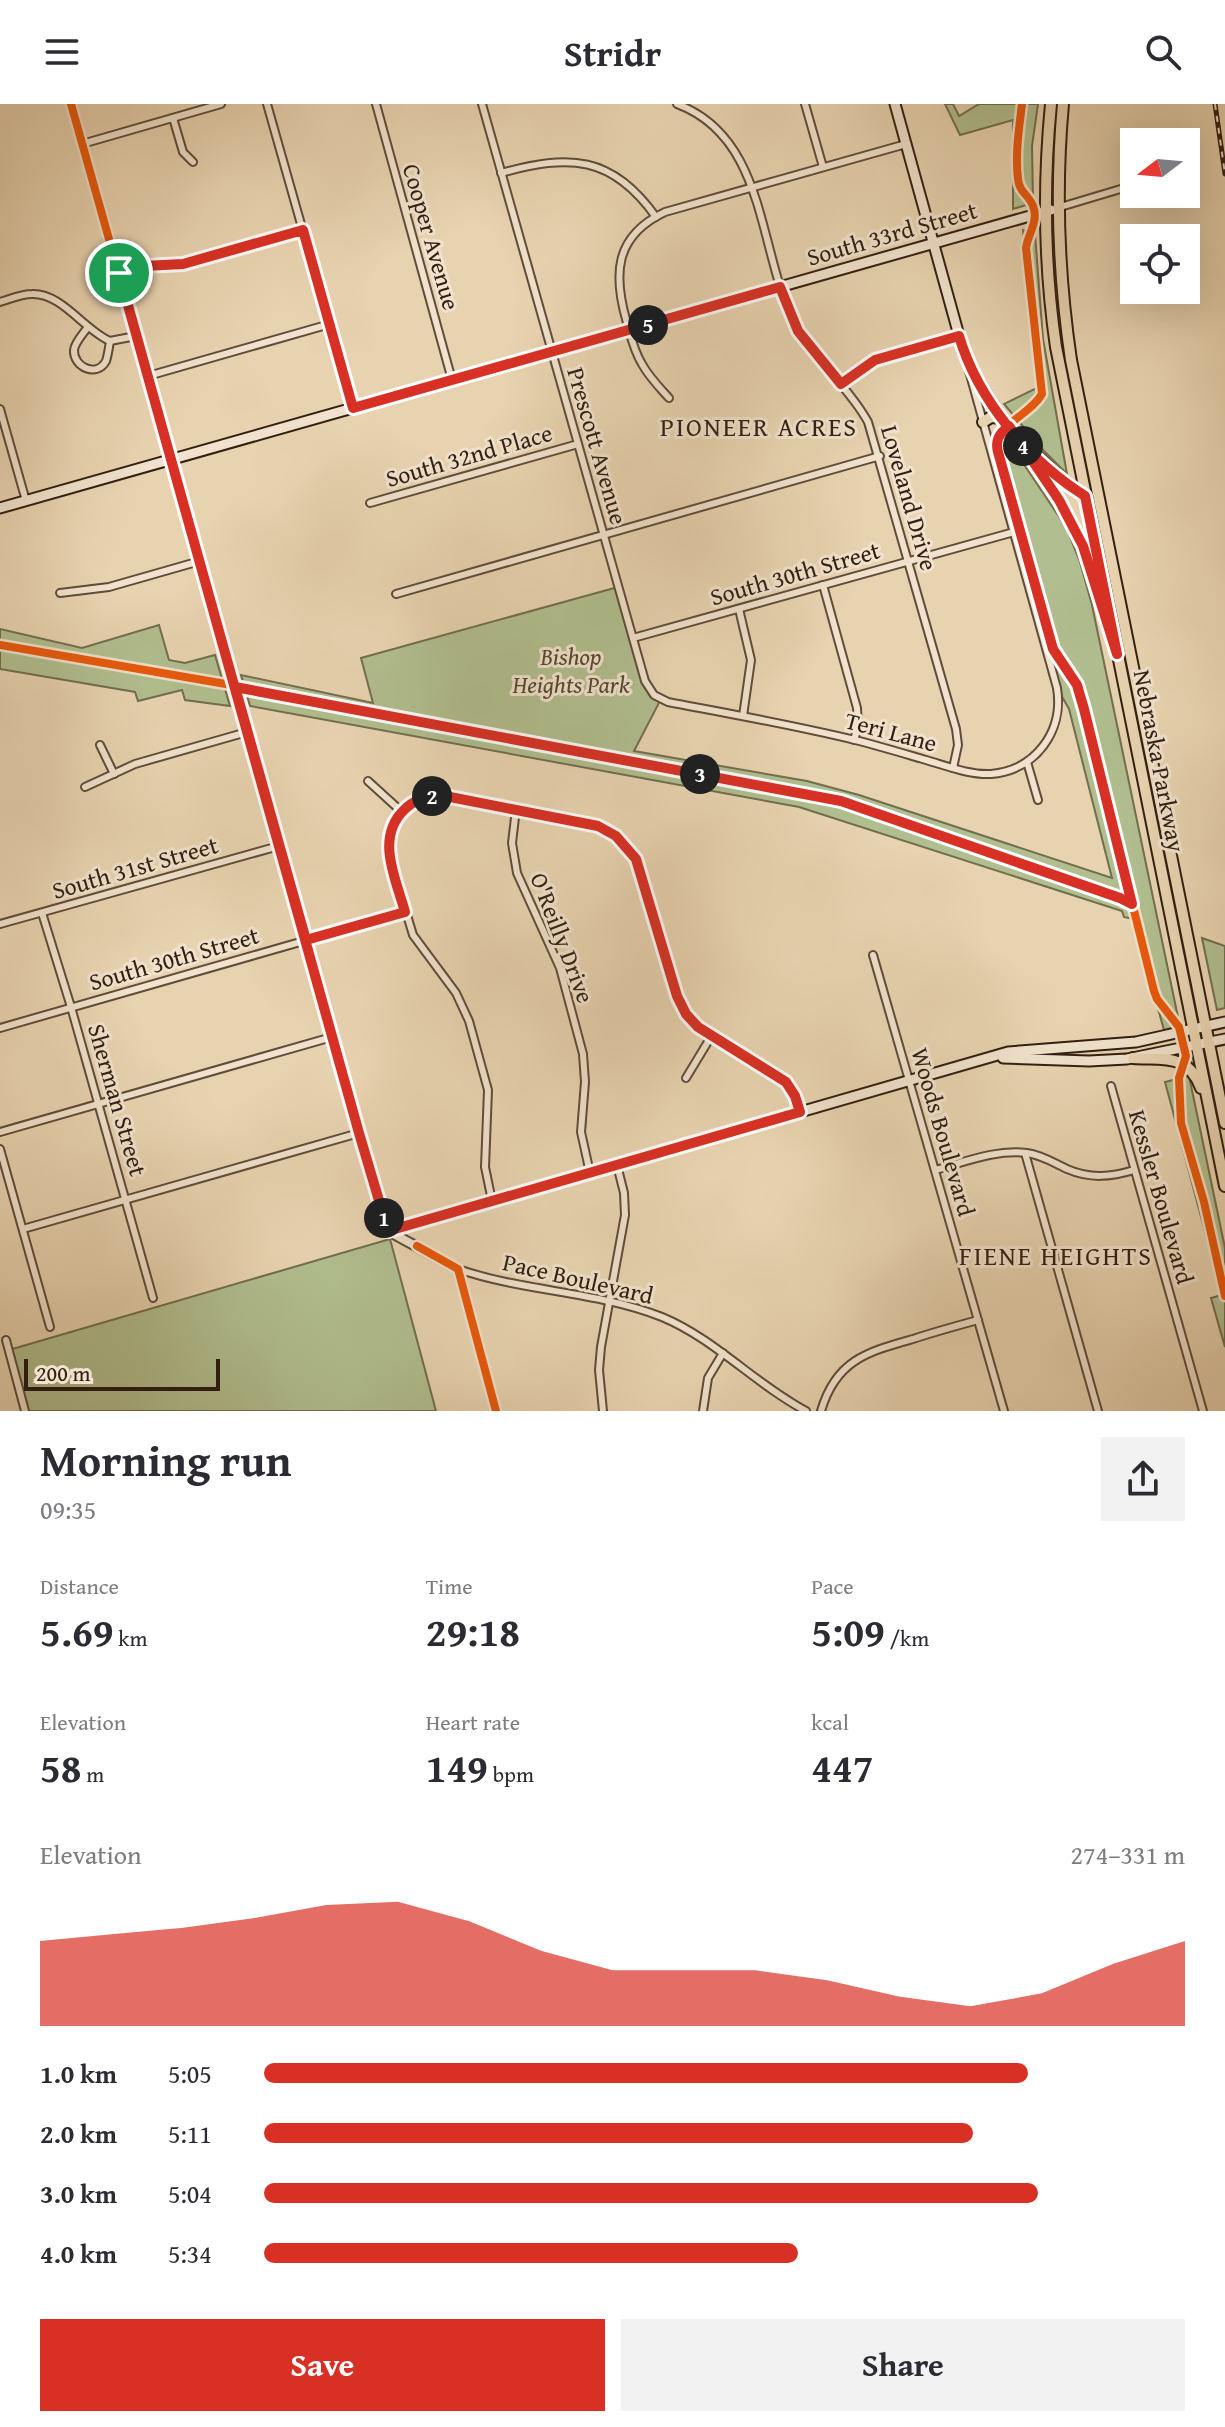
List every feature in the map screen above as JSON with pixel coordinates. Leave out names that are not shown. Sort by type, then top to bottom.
[{"type":"main road","points":[[895,104],[963,350],[982,389],[1059,500],[1083,546],[1117,654]]},
{"type":"main road","name":"Nebraska Parkway","points":[[1051,104],[1044,212],[1052,324],[1225,1186]]},
{"type":"main road","name":"Nebraska Parkway","points":[[1063,104],[1057,208],[1060,272],[1071,360],[1225,1123]]},
{"type":"main road","name":"South 33rd Street","points":[[0,508],[1057,208]]},
{"type":"main road","points":[[983,422],[991,417],[1006,422],[1051,470],[1085,496],[1096,510],[1111,562]]},
{"type":"main road","points":[[388,1231],[988,1058],[1022,1050],[1136,1042],[1225,1022]]},
{"type":"main road","points":[[988,1058],[1089,1061],[1133,1058],[1225,1039]]},
{"type":"main road","points":[[1047,1059],[1060,1054],[1065,1046]]},
{"type":"main road","points":[[1133,1058],[1173,1060],[1193,1072],[1202,1091],[1218,1151]]},
{"type":"street","points":[[71,104],[388,1231],[458,1269],[496,1411]]},
{"type":"street","points":[[82,144],[221,104]]},
{"type":"street","points":[[267,104],[353,408]]},
{"type":"street","name":"Cooper Avenue","points":[[376,104],[452,380]]},
{"type":"street","name":"Prescott Avenue","points":[[482,104],[648,688],[661,699]]},
{"type":"street","name":"Loveland Drive","points":[[677,104],[702,117],[723,134],[738,155],[780,287],[798,331],[868,422],[958,737],[953,768]]},
{"type":"street","points":[[805,104],[823,167]]},
{"type":"street","points":[[173,118],[183,152],[193,162]]},
{"type":"street","points":[[669,398],[642,365],[619,297],[619,265],[633,236],[656,217],[906,144]]},
{"type":"street","points":[[501,173],[548,161],[588,164],[623,181],[656,217]]},
{"type":"street","points":[[1057,208],[1120,189]]},
{"type":"street","points":[[119,273],[144,266],[183,264],[303,230]]},
{"type":"street","points":[[0,302],[25,295],[40,295],[53,300],[110,341],[136,336]]},
{"type":"street","points":[[148,376],[330,324]]},
{"type":"street","points":[[88,327],[74,349],[82,366],[92,369],[101,366],[110,341]]},
{"type":"street","points":[[841,384],[875,360],[959,336]]},
{"type":"street","points":[[963,350],[1057,688],[1058,716],[1052,734],[1043,748],[1027,762],[1038,800]]},
{"type":"street","points":[[0,409],[26,501]]},
{"type":"street","name":"South 32nd Place","points":[[370,503],[578,444]]},
{"type":"street","points":[[396,594],[880,456]]},
{"type":"street","name":"South 30th Street","points":[[633,638],[1014,532]]},
{"type":"street","points":[[60,593],[109,587],[200,561]]},
{"type":"street","points":[[823,585],[857,708],[858,727],[854,740]]},
{"type":"street","points":[[739,609],[751,660],[743,716]]},
{"type":"street","name":"Teri Lane","points":[[661,699],[854,740],[969,772],[993,774],[1027,762]]},
{"type":"street","points":[[85,787],[151,759],[247,732]]},
{"type":"street","points":[[100,745],[114,774]]},
{"type":"street","points":[[368,781],[402,812]]},
{"type":"street","points":[[492,1201],[485,1167],[488,1090],[469,1021],[456,993],[413,935],[388,845],[393,825],[402,812],[420,799],[437,796],[516,809],[598,826],[616,836],[631,851],[641,871],[680,1005],[692,1021],[780,1077],[792,1089],[800,1112]]},
{"type":"street","name":"O'Reilly Drive","points":[[516,809],[512,843],[517,873],[560,968],[583,1054],[585,1076],[581,1132],[590,1173]]},
{"type":"street","name":"South 31st Street","points":[[0,924],[279,846]]},
{"type":"street","name":"South 30th Street","points":[[0,1028],[405,912]]},
{"type":"street","name":"Sherman Street","points":[[42,913],[153,1298]]},
{"type":"street","name":"Woods Boulevard","points":[[873,955],[1004,1411]]},
{"type":"street","points":[[686,1078],[712,1035]]},
{"type":"street","points":[[0,1132],[332,1037]]},
{"type":"street","name":"Kessler Boulevard","points":[[1111,1086],[1203,1411]]},
{"type":"street","points":[[23,1229],[359,1133]]},
{"type":"street","points":[[0,1149],[50,1327]]},
{"type":"street","points":[[935,1170],[995,1154],[1025,1153],[1089,1175],[1111,1176],[1134,1170]]},
{"type":"street","points":[[1025,1153],[1098,1411]]},
{"type":"street","points":[[603,1411],[599,1359],[625,1215],[624,1193],[617,1165]]},
{"type":"street","points":[[417,1246],[410,1239],[409,1231],[418,1222]]},
{"type":"street","name":"Pace Boulevard","points":[[458,1269],[642,1310],[666,1319],[697,1335],[780,1396],[806,1411]]},
{"type":"street","points":[[821,1411],[834,1380],[856,1359],[884,1347],[978,1320]]},
{"type":"street","points":[[6,1340],[25,1411]]},
{"type":"street","points":[[703,1411],[708,1378],[723,1353]]},
{"type":"green space","points":[[945,104],[953,104],[959,116],[979,104],[1038,104],[1032,146],[1033,203],[1013,209],[1013,120],[960,135]]},
{"type":"green space","points":[[1023,230],[1035,234],[1043,339],[1067,474],[1004,404],[1039,387]]},
{"type":"green space","name":"Bishop Heights Park","points":[[1001,430],[1066,527],[1080,562],[1092,605],[1179,1022],[1172,1028],[1164,1030],[1133,919],[1124,917],[1122,911],[799,807],[250,706],[241,675],[373,703],[361,658],[618,587],[645,681],[661,699],[634,751],[807,781],[859,795],[1112,878],[1069,709],[1057,688],[987,436]]},
{"type":"green space","points":[[159,625],[169,660],[185,663],[215,655],[230,706],[185,700],[182,690],[138,701],[135,692],[0,669],[0,629],[82,648]]},
{"type":"green space","points":[[1202,938],[1225,946],[1225,1008],[1217,1010]]},
{"type":"green space","points":[[1189,1076],[1225,1248],[1225,1347],[1211,1298],[1222,1295],[1165,1082]]},
{"type":"green space","points":[[390,1239],[436,1411],[25,1411],[9,1350]]},
{"type":"railway","points":[[1215,104],[1225,174]]},
{"type":"cycle path","points":[[71,104],[388,1231]]},
{"type":"cycle path","points":[[1022,104],[1017,170],[1020,187],[1035,212],[1026,248],[1042,394],[1003,431],[997,446],[1053,649],[1077,685],[1084,709],[1154,991],[1179,1027],[1186,1056],[1179,1078],[1181,1123],[1204,1202],[1225,1296]]},
{"type":"cycle path","points":[[0,645],[243,687],[841,801],[1132,904]]},
{"type":"cycle path","points":[[417,1246],[458,1269],[496,1411]]},
{"type":"district","name":"PIONEER ACRES","points":[[759,427]]},
{"type":"district","name":"FIENE HEIGHTS","points":[[1056,1256]]},
{"type":"route","points":[[303,230],[353,408],[780,287],[798,331],[841,384],[875,360],[959,336],[970,367],[1002,418],[1051,470],[1085,496],[1117,654],[1083,546],[1059,500],[1009,426],[998,437],[998,452],[1053,649],[1077,685],[1084,709],[1132,904],[841,801],[235,687],[306,940],[405,912],[388,845],[397,818],[406,807],[420,799],[445,796],[598,826],[616,836],[636,859],[677,996],[686,1014],[698,1027],[786,1082],[792,1089],[800,1112],[388,1231],[359,1133],[119,273],[144,266],[183,264],[303,230]]}]
